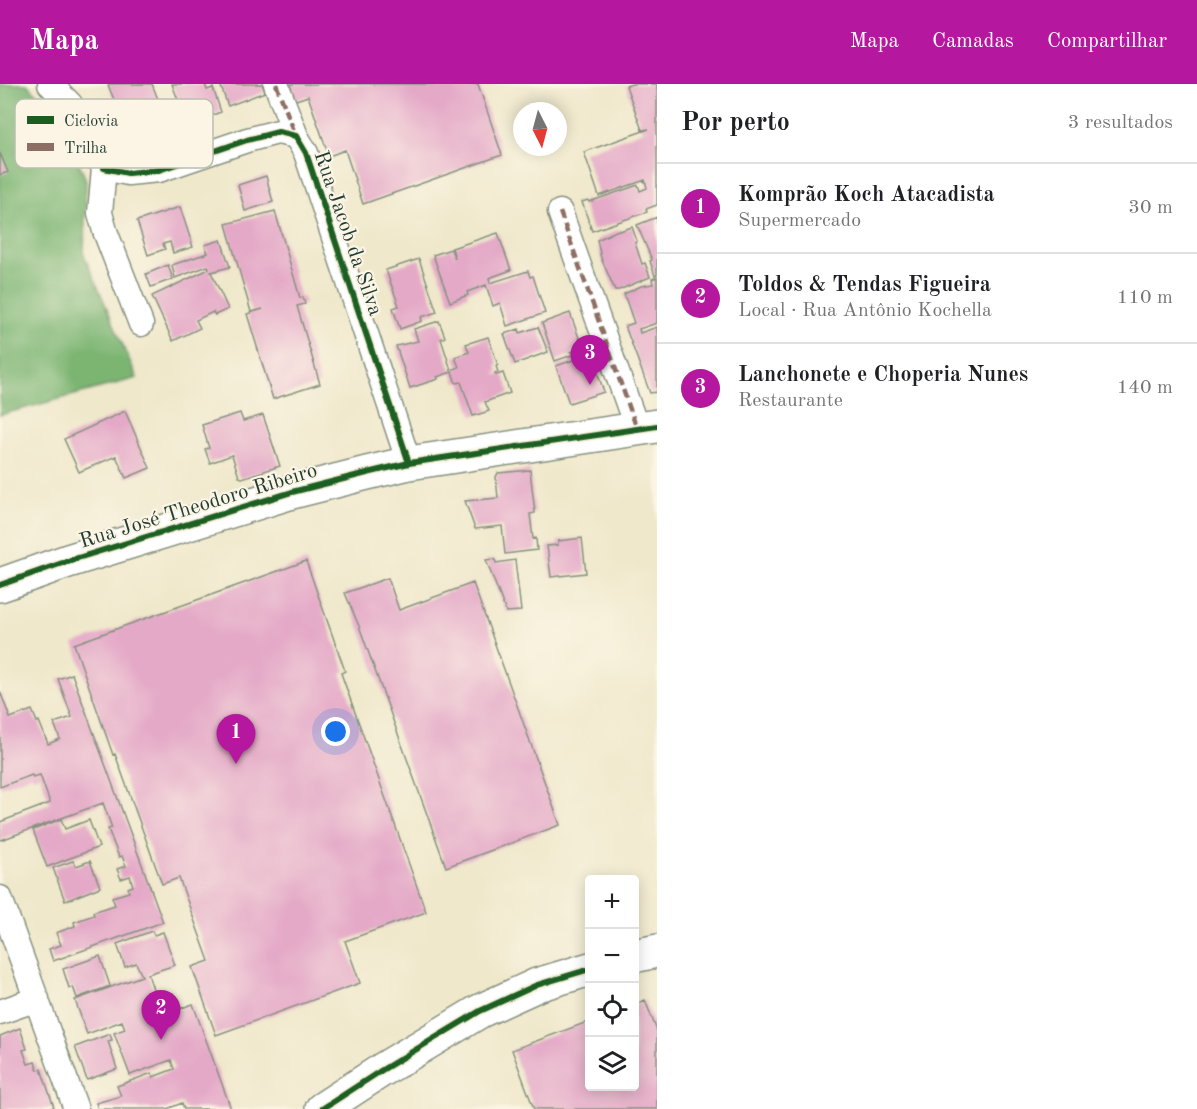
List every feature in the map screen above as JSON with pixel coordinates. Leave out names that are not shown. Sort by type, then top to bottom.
[{"type":"main road","name":"Rua José Theodoro Ribeiro","points":[[0,585],[69,561],[292,492],[409,463],[647,428]]},
{"type":"main road","points":[[639,955],[657,951]]},
{"type":"main road","points":[[322,1109],[480,1011],[537,985],[585,971]]},
{"type":"street","points":[[50,84],[65,99]]},
{"type":"street","points":[[276,84],[296,136]]},
{"type":"street","name":"Rua Jacob da Silva","points":[[213,152],[278,132],[296,136],[306,153],[409,463]]},
{"type":"street","points":[[104,168],[100,213],[141,324]]},
{"type":"street","name":"Rua Jacob da Silva","points":[[104,168],[128,173],[165,168]]},
{"type":"street","points":[[560,212],[647,428]]},
{"type":"street","points":[[0,898],[76,1109]]},
{"type":"street","points":[[0,1012],[37,999]]},
{"type":"green space","points":[[0,84],[27,84],[42,99],[15,99],[15,168],[81,168],[86,180],[84,255],[137,378],[0,415]]},
{"type":"building","points":[[152,84],[158,99],[114,99],[108,85]]},
{"type":"building","points":[[172,84],[205,84],[207,90],[213,88],[221,112],[213,115],[213,99],[178,99]]},
{"type":"building","points":[[220,84],[262,84],[265,92],[228,106]]},
{"type":"building","points":[[284,84],[478,84],[502,155],[363,204],[345,150],[329,156],[308,96],[290,102]]},
{"type":"building","points":[[657,84],[657,205],[646,209],[647,212],[592,231],[582,202],[588,200],[589,202],[638,185],[640,191],[647,188],[645,180],[599,196],[584,152],[649,129],[642,130],[626,86]]},
{"type":"building","points":[[0,153],[8,172],[0,175]]},
{"type":"building","points":[[266,176],[273,202],[245,211],[238,185]]},
{"type":"building","points":[[180,207],[193,247],[173,253],[170,242],[163,244],[165,249],[148,255],[137,221]]},
{"type":"building","points":[[275,211],[300,298],[303,297],[305,304],[297,306],[320,384],[273,399],[247,314],[263,309],[251,312],[226,224]]},
{"type":"building","points":[[657,217],[657,275],[655,276],[650,261],[652,260],[637,225]]},
{"type":"building","points":[[632,227],[642,264],[645,263],[650,277],[615,290],[601,258],[597,240],[618,230]]},
{"type":"building","points":[[498,233],[511,270],[489,278],[490,283],[528,271],[530,277],[533,276],[545,313],[507,326],[500,303],[493,306],[486,285],[450,302],[433,255],[451,249],[455,259],[452,248]]},
{"type":"building","points":[[221,240],[230,267],[211,272],[228,309],[215,315],[213,312],[196,320],[200,328],[173,341],[152,296],[209,269],[208,266],[175,278],[172,265],[208,253],[205,245]]},
{"type":"building","points":[[419,259],[437,312],[421,317],[422,321],[400,329],[393,308],[399,306],[386,270]]},
{"type":"building","points":[[168,265],[173,279],[151,287],[146,274]]},
{"type":"building","points":[[657,277],[657,323],[639,329],[640,333],[657,327],[657,392],[650,393],[625,326],[634,323],[624,294],[641,286],[653,284],[652,279]]},
{"type":"building","points":[[570,313],[582,346],[571,352],[572,355],[555,361],[542,323]]},
{"type":"building","points":[[439,321],[445,337],[441,339],[451,370],[459,367],[455,357],[469,352],[466,344],[488,337],[498,365],[496,366],[498,372],[495,373],[496,375],[503,373],[510,393],[485,402],[489,411],[473,416],[461,382],[456,383],[452,372],[410,388],[396,346],[418,341],[414,329]]},
{"type":"building","points":[[538,327],[548,352],[515,364],[504,334],[519,329],[520,333]]},
{"type":"building","points":[[591,354],[604,392],[569,403],[556,366]]},
{"type":"building","points":[[125,411],[150,468],[126,478],[116,456],[79,472],[64,439]]},
{"type":"building","points":[[240,413],[243,421],[263,415],[280,466],[242,478],[239,477],[232,455],[210,463],[205,449],[209,448],[202,425]]},
{"type":"building","points":[[530,470],[535,513],[530,514],[533,539],[536,538],[537,550],[505,554],[502,526],[475,529],[465,501],[498,498],[496,477],[498,473]]},
{"type":"building","points":[[582,538],[586,573],[551,577],[547,546],[558,545],[558,541]]},
{"type":"building","points":[[495,559],[496,563],[515,560],[521,611],[506,612],[486,560]]},
{"type":"building","points":[[306,561],[345,671],[341,673],[426,912],[345,941],[360,983],[216,1035],[192,967],[209,961],[179,878],[162,884],[74,644]]},
{"type":"building","points":[[388,578],[399,610],[473,583],[560,825],[446,867],[345,593]]},
{"type":"building","points":[[72,674],[163,922],[53,961],[49,949],[61,945],[56,933],[75,926],[74,922],[94,915],[93,912],[115,905],[112,897],[129,892],[128,888],[133,886],[130,876],[121,879],[117,869],[126,866],[122,856],[119,857],[108,829],[112,828],[103,803],[1,840],[0,838],[0,822],[50,803],[40,775],[33,777],[32,775],[0,787],[0,691],[10,718],[32,710],[48,744],[60,739],[54,723],[72,717],[58,679]]},
{"type":"building","points":[[61,819],[65,829],[89,820],[99,847],[47,867],[33,830]]},
{"type":"building","points":[[73,861],[76,866],[90,861],[100,887],[65,901],[53,868]]},
{"type":"building","points":[[152,931],[154,935],[163,932],[175,965],[148,974],[162,1015],[193,1004],[231,1109],[184,1109],[182,1103],[167,1109],[98,1109],[96,1103],[121,1096],[117,1086],[152,1073],[153,1077],[174,1069],[171,1060],[130,1075],[114,1033],[125,1029],[122,1021],[87,1034],[75,1000],[142,976],[136,963],[125,967],[117,944]]},
{"type":"building","points":[[100,956],[110,986],[77,998],[73,987],[69,988],[63,969]]},
{"type":"building","points":[[645,1000],[657,1031],[657,1109],[534,1109],[512,1050],[585,1023],[585,1091],[639,1091],[639,1003]]},
{"type":"building","points":[[20,1028],[27,1049],[23,1050],[28,1064],[35,1062],[38,1070],[41,1069],[54,1107],[0,1109],[0,1036]]},
{"type":"building","points":[[110,1034],[112,1040],[108,1041],[117,1069],[87,1080],[75,1047]]},
{"type":"marked path","points":[[276,84],[296,136]]},
{"type":"marked path","points":[[560,212],[637,429]]},
{"type":"cycle path","points":[[213,152],[278,132],[296,136],[306,153],[409,463]]},
{"type":"cycle path","points":[[104,168],[128,173],[165,168]]},
{"type":"cycle path","points":[[0,585],[68,561],[292,492],[367,473],[409,463],[657,426]]},
{"type":"cycle path","points":[[322,1109],[480,1011],[537,985],[585,971]]},
{"type":"place","name":"Lanchonete e Choperia Nunes","points":[[590,385]]},
{"type":"place","name":"Komprão Koch Atacadista","points":[[236,764]]},
{"type":"place","name":"Toldos & Tendas Figueira","points":[[161,1040]]}]
